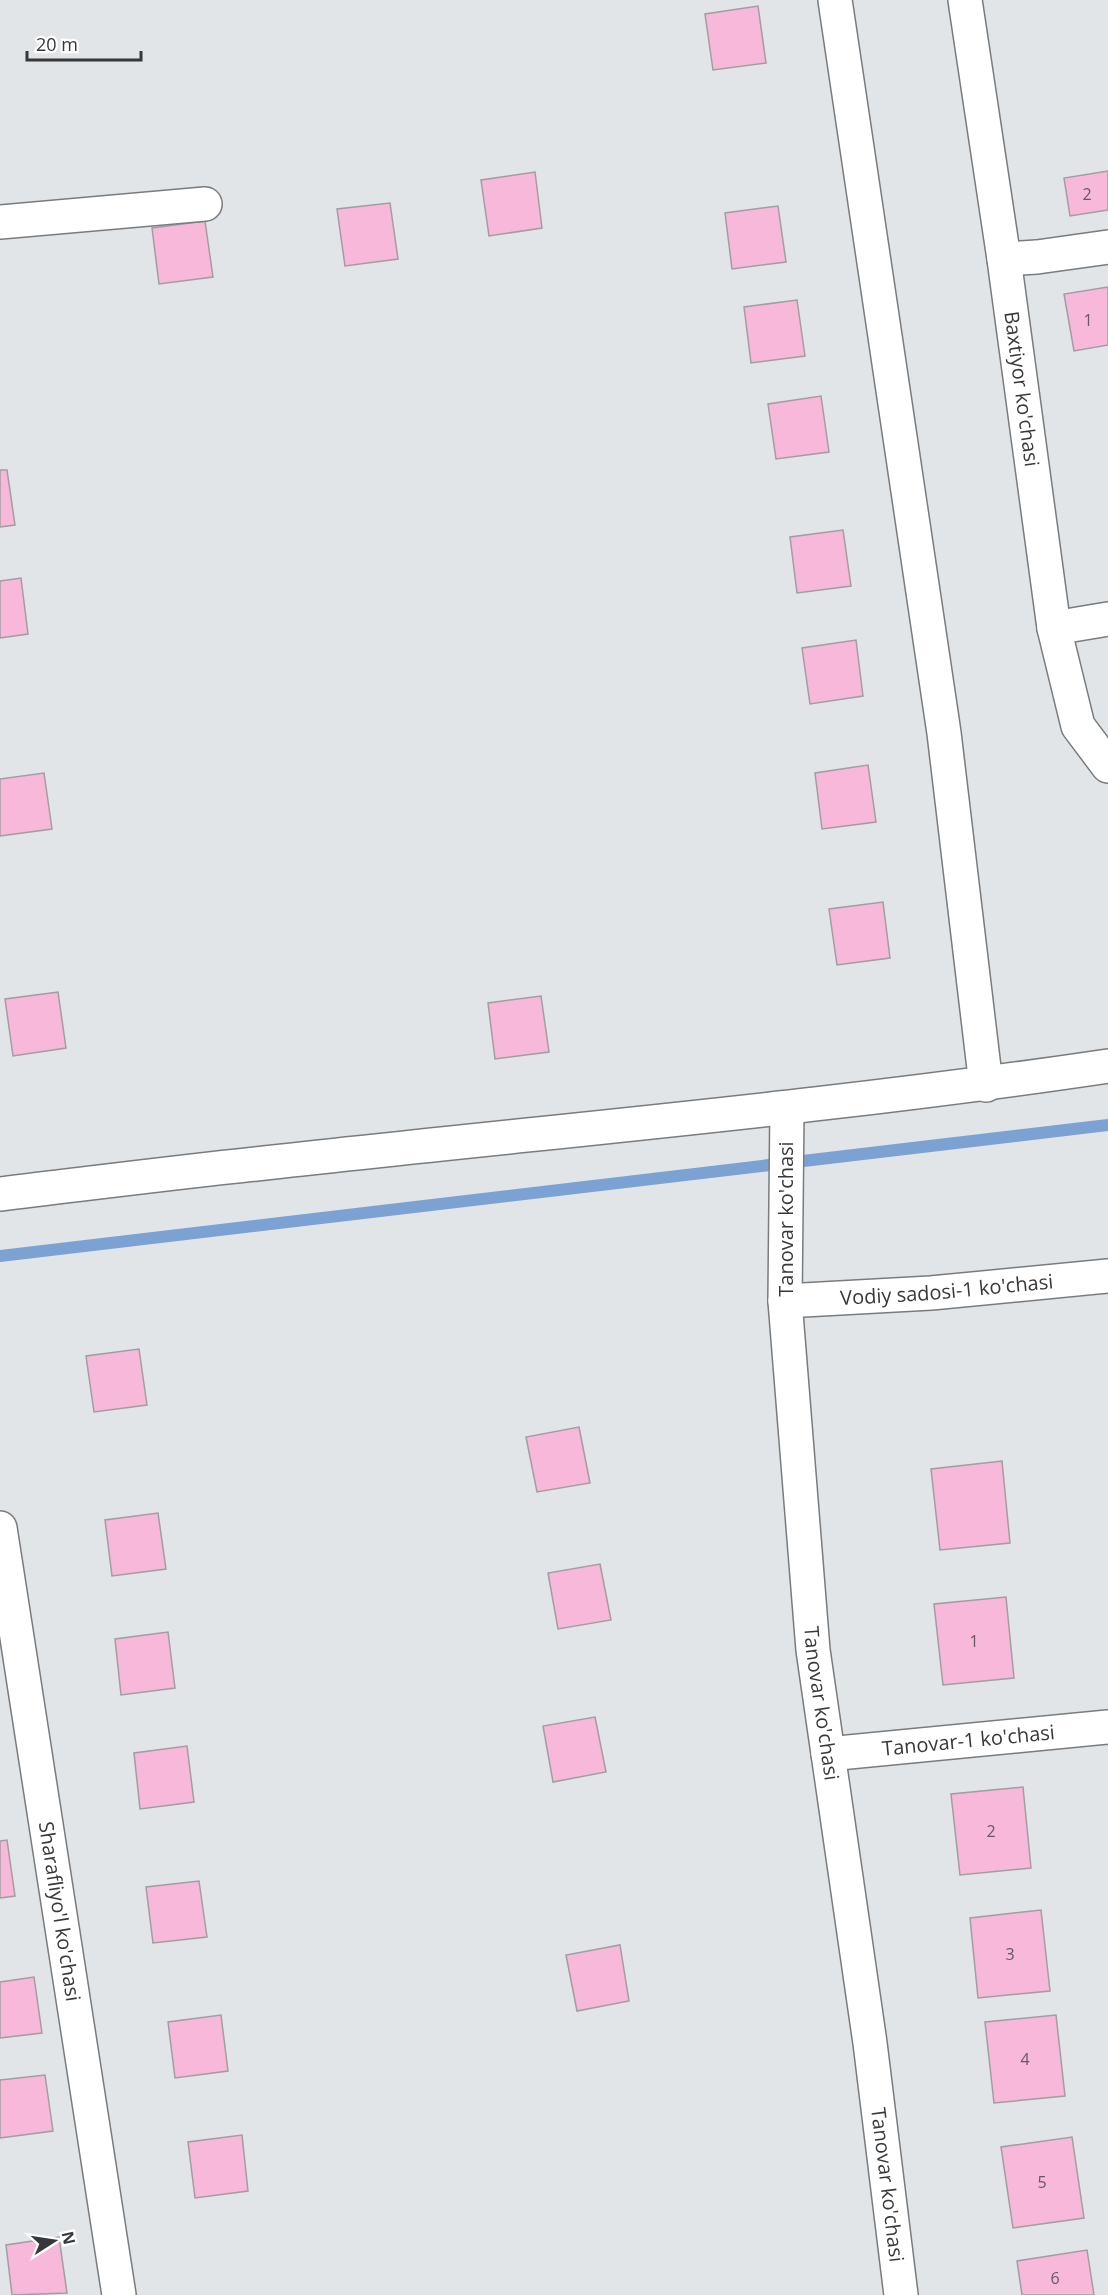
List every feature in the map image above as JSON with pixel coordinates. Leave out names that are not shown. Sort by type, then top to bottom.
[{"type":"street","points":[[835,0],[944,733],[986,1084]]},
{"type":"street","name":"Baxtiyor ko'chasi","points":[[964,0],[1004,259],[1054,628],[1078,726],[1108,766]]},
{"type":"street","points":[[0,222],[205,204]]},
{"type":"street","points":[[1004,259],[1036,257],[1108,246]]},
{"type":"street","points":[[1054,628],[1108,619]]},
{"type":"street","points":[[0,1194],[256,1164],[787,1108],[986,1084],[1108,1066]]},
{"type":"street","name":"Tanovar ko'chasi","points":[[787,1108],[786,1301],[813,1650],[870,2043],[901,2295]]},
{"type":"street","name":"Vodiy sadosi-1 ko'chasi","points":[[786,1301],[931,1293],[1108,1276]]},
{"type":"street","name":"Sharafliyo'l ko'chasi","points":[[0,1528],[119,2295]]},
{"type":"street","name":"Tanovar-1 ko'chasi","points":[[828,1754],[1108,1727]]},
{"type":"building","points":[[758,6],[766,63],[713,70],[705,14]]},
{"type":"building","points":[[1108,171],[1108,210],[1070,216],[1064,178]]},
{"type":"building","points":[[535,172],[542,228],[489,236],[481,180]]},
{"type":"building","points":[[390,203],[398,259],[345,266],[337,209]]},
{"type":"building","points":[[778,206],[786,262],[732,269],[725,213]]},
{"type":"building","points":[[205,221],[213,277],[159,284],[152,228]]},
{"type":"building","points":[[1108,287],[1108,345],[1074,351],[1064,294]]},
{"type":"building","points":[[797,300],[805,356],[751,363],[744,307]]},
{"type":"building","points":[[821,396],[829,452],[776,459],[768,404]]},
{"type":"building","points":[[0,470],[7,470],[15,525],[0,527]]},
{"type":"building","points":[[843,530],[851,586],[797,593],[790,537]]},
{"type":"building","points":[[21,578],[28,634],[0,638],[0,581]]},
{"type":"building","points":[[856,640],[863,696],[810,704],[802,648]]},
{"type":"building","points":[[868,765],[876,822],[822,829],[815,773]]},
{"type":"building","points":[[44,773],[52,829],[0,836],[0,779]]},
{"type":"building","points":[[883,902],[890,958],[837,965],[829,909]]},
{"type":"building","points":[[58,992],[66,1048],[13,1056],[5,999]]},
{"type":"building","points":[[541,996],[549,1052],[495,1059],[488,1003]]},
{"type":"building","points":[[139,1349],[147,1405],[94,1412],[86,1356]]},
{"type":"building","points":[[579,1427],[590,1483],[537,1492],[526,1437]]},
{"type":"building","points":[[1002,1461],[1010,1543],[940,1550],[931,1469]]},
{"type":"building","points":[[158,1513],[166,1569],[112,1576],[105,1520]]},
{"type":"building","points":[[600,1564],[611,1620],[558,1629],[548,1573]]},
{"type":"building","points":[[1006,1597],[1014,1678],[943,1685],[934,1604]]},
{"type":"building","points":[[168,1632],[175,1688],[121,1695],[115,1639]]},
{"type":"building","points":[[595,1717],[606,1772],[553,1782],[543,1726]]},
{"type":"building","points":[[187,1746],[194,1802],[140,1809],[134,1753]]},
{"type":"building","points":[[1023,1787],[1031,1868],[960,1875],[951,1794]]},
{"type":"building","points":[[7,1840],[15,1896],[0,1898],[0,1841]]},
{"type":"building","points":[[199,1881],[207,1937],[153,1943],[146,1887]]},
{"type":"building","points":[[1041,1910],[1050,1991],[978,1998],[970,1918]]},
{"type":"building","points":[[620,1945],[629,2001],[577,2011],[566,1955]]},
{"type":"building","points":[[34,1977],[42,2033],[0,2038],[0,1982]]},
{"type":"building","points":[[221,2015],[228,2071],[175,2078],[168,2022]]},
{"type":"building","points":[[1056,2015],[1065,2096],[994,2103],[985,2022]]},
{"type":"building","points":[[45,2075],[53,2131],[0,2138],[0,2080]]},
{"type":"building","points":[[242,2135],[248,2191],[195,2198],[188,2142]]},
{"type":"building","points":[[1072,2137],[1084,2218],[1013,2228],[1001,2147]]},
{"type":"building","points":[[59,2237],[67,2293],[12,2295],[6,2245]]},
{"type":"building","points":[[1087,2250],[1094,2295],[1022,2295],[1017,2261]]},
{"type":"waterway","points":[[0,1256],[1108,1125]]}]
